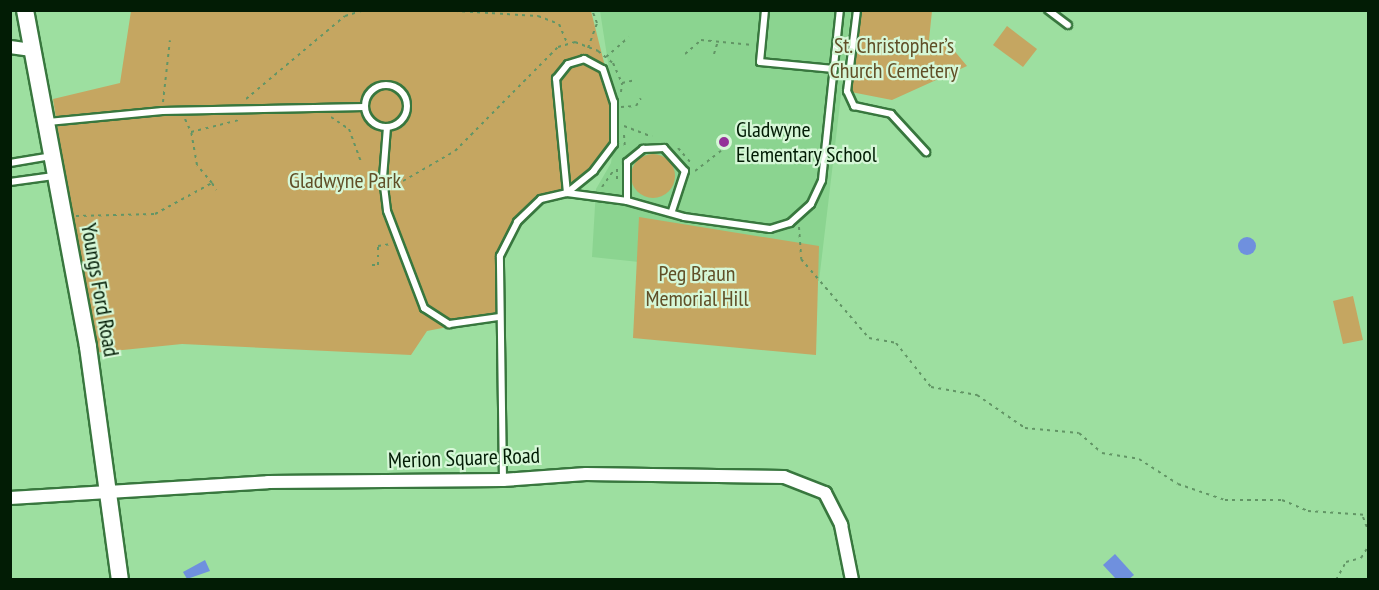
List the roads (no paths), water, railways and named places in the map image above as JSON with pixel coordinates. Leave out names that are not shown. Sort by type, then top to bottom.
[{"type":"street","name":"Youngs Ford Road","points":[[25,10],[64,216],[109,493],[120,579]]},
{"type":"street","points":[[10,47],[32,50]]},
{"type":"street","name":"Merion Square Road","points":[[10,498],[268,482],[504,480],[586,474],[784,477],[825,494],[841,525],[852,579]]},
{"type":"lane","points":[[765,10],[760,62],[834,69]]},
{"type":"lane","points":[[567,193],[627,201],[770,229],[799,215],[811,204],[822,180],[840,10]]},
{"type":"lane","points":[[857,10],[847,91],[854,106],[891,114],[926,152]]},
{"type":"lane","points":[[1048,10],[1068,26]]},
{"type":"lane","points":[[504,480],[499,317],[500,256],[508,236],[526,210],[567,193],[594,171],[614,144],[614,102],[603,69],[584,59],[568,64],[556,79],[567,193]]},
{"type":"lane","points":[[387,127],[369,119],[365,106],[371,91],[381,85],[402,92],[405,114],[387,127],[382,178],[398,244],[424,308],[440,322],[499,317]]},
{"type":"lane","points":[[47,122],[162,111],[365,106]]},
{"type":"lane","points":[[627,201],[627,162],[643,149],[664,148],[685,171],[672,211]]},
{"type":"lane","points":[[10,163],[52,156]]},
{"type":"lane","points":[[10,182],[56,176]]},
{"type":"water","points":[[1247,237],[1253,240],[1256,246],[1253,252],[1247,255],[1241,252],[1238,246],[1241,240]]},
{"type":"water","points":[[1115,554],[1134,575],[1129,579],[1116,579],[1103,565]]},
{"type":"water","points":[[205,560],[210,571],[187,579],[183,572]]},
{"type":"place","name":"Gladwyne Elementary School","points":[[724,142]]},
{"type":"park label","name":"St. Christopher’s Church Cemetery","points":[[894,58]]},
{"type":"park label","name":"Gladwyne Park","points":[[345,181]]},
{"type":"park label","name":"Peg Braun Memorial Hill","points":[[697,286]]}]
